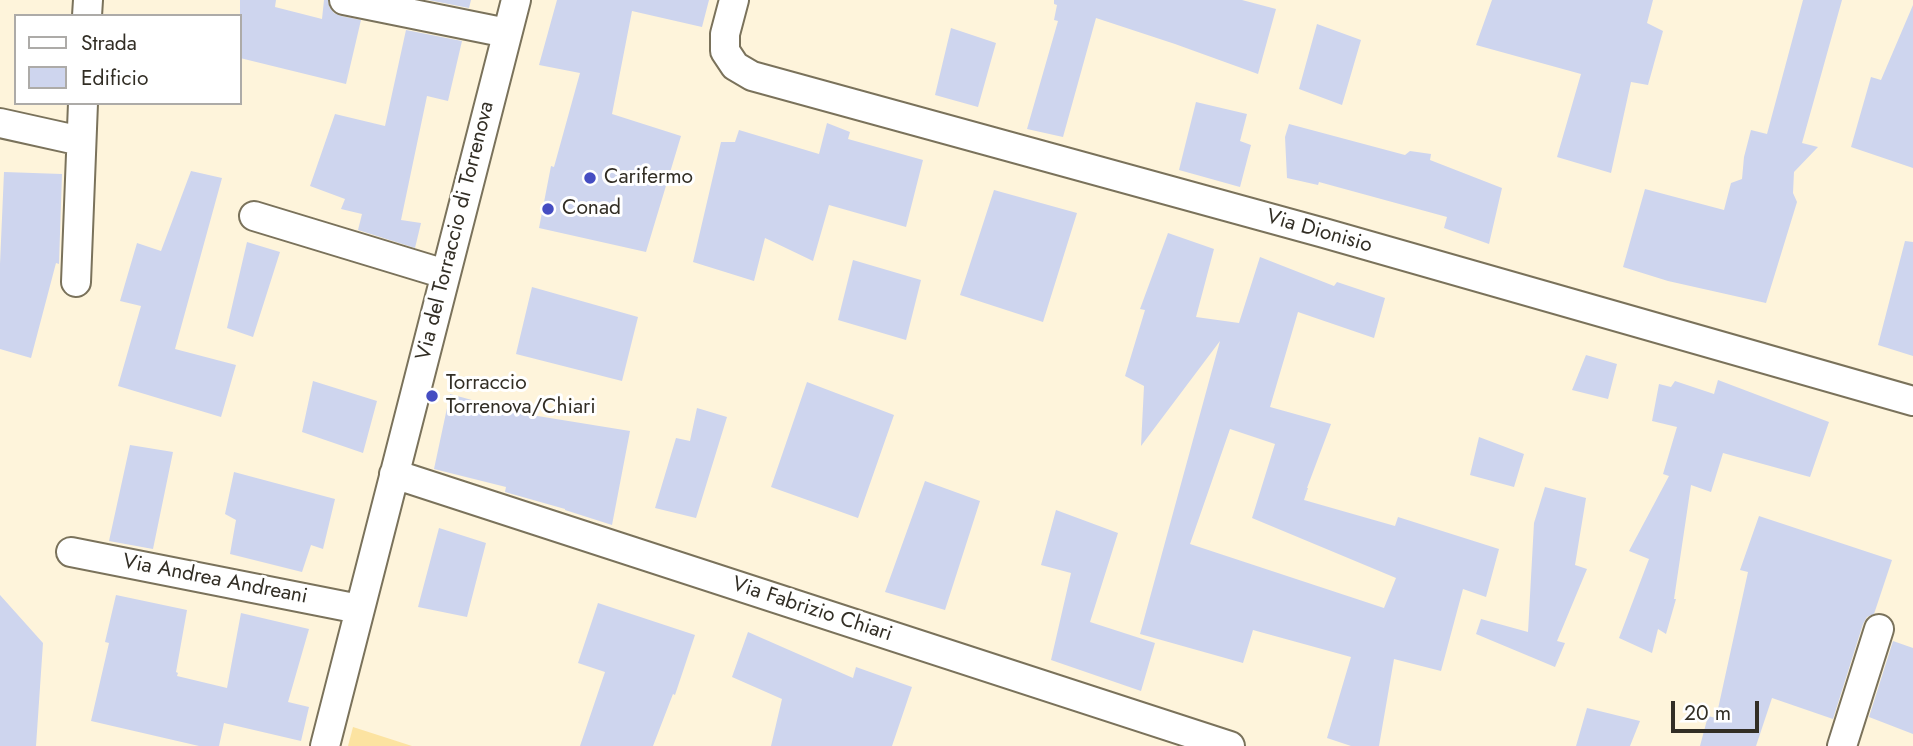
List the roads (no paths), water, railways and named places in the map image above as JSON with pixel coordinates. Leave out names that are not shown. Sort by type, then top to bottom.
[{"type":"street","points":[[344,0],[507,33]]},
{"type":"street","name":"Via del Torraccio di Torrenova","points":[[325,746],[516,0]]},
{"type":"street","name":"Via Dionisio","points":[[734,0],[724,33],[725,51],[735,66],[752,76],[1337,237],[1913,401]]},
{"type":"street","points":[[76,282],[83,105]]},
{"type":"street","points":[[0,124],[81,141]]},
{"type":"street","points":[[254,216],[445,274]]},
{"type":"street","name":"Via Fabrizio Chiari","points":[[394,474],[1230,746]]},
{"type":"street","name":"Via Andrea Andreani","points":[[71,552],[359,609]]},
{"type":"street","points":[[1842,746],[1879,629]]},
{"type":"place","name":"Carifermo","points":[[590,178]]},
{"type":"place","name":"Conad","points":[[548,209]]},
{"type":"place","name":"Torraccio Torrenova/Chiari","points":[[432,396]]}]
